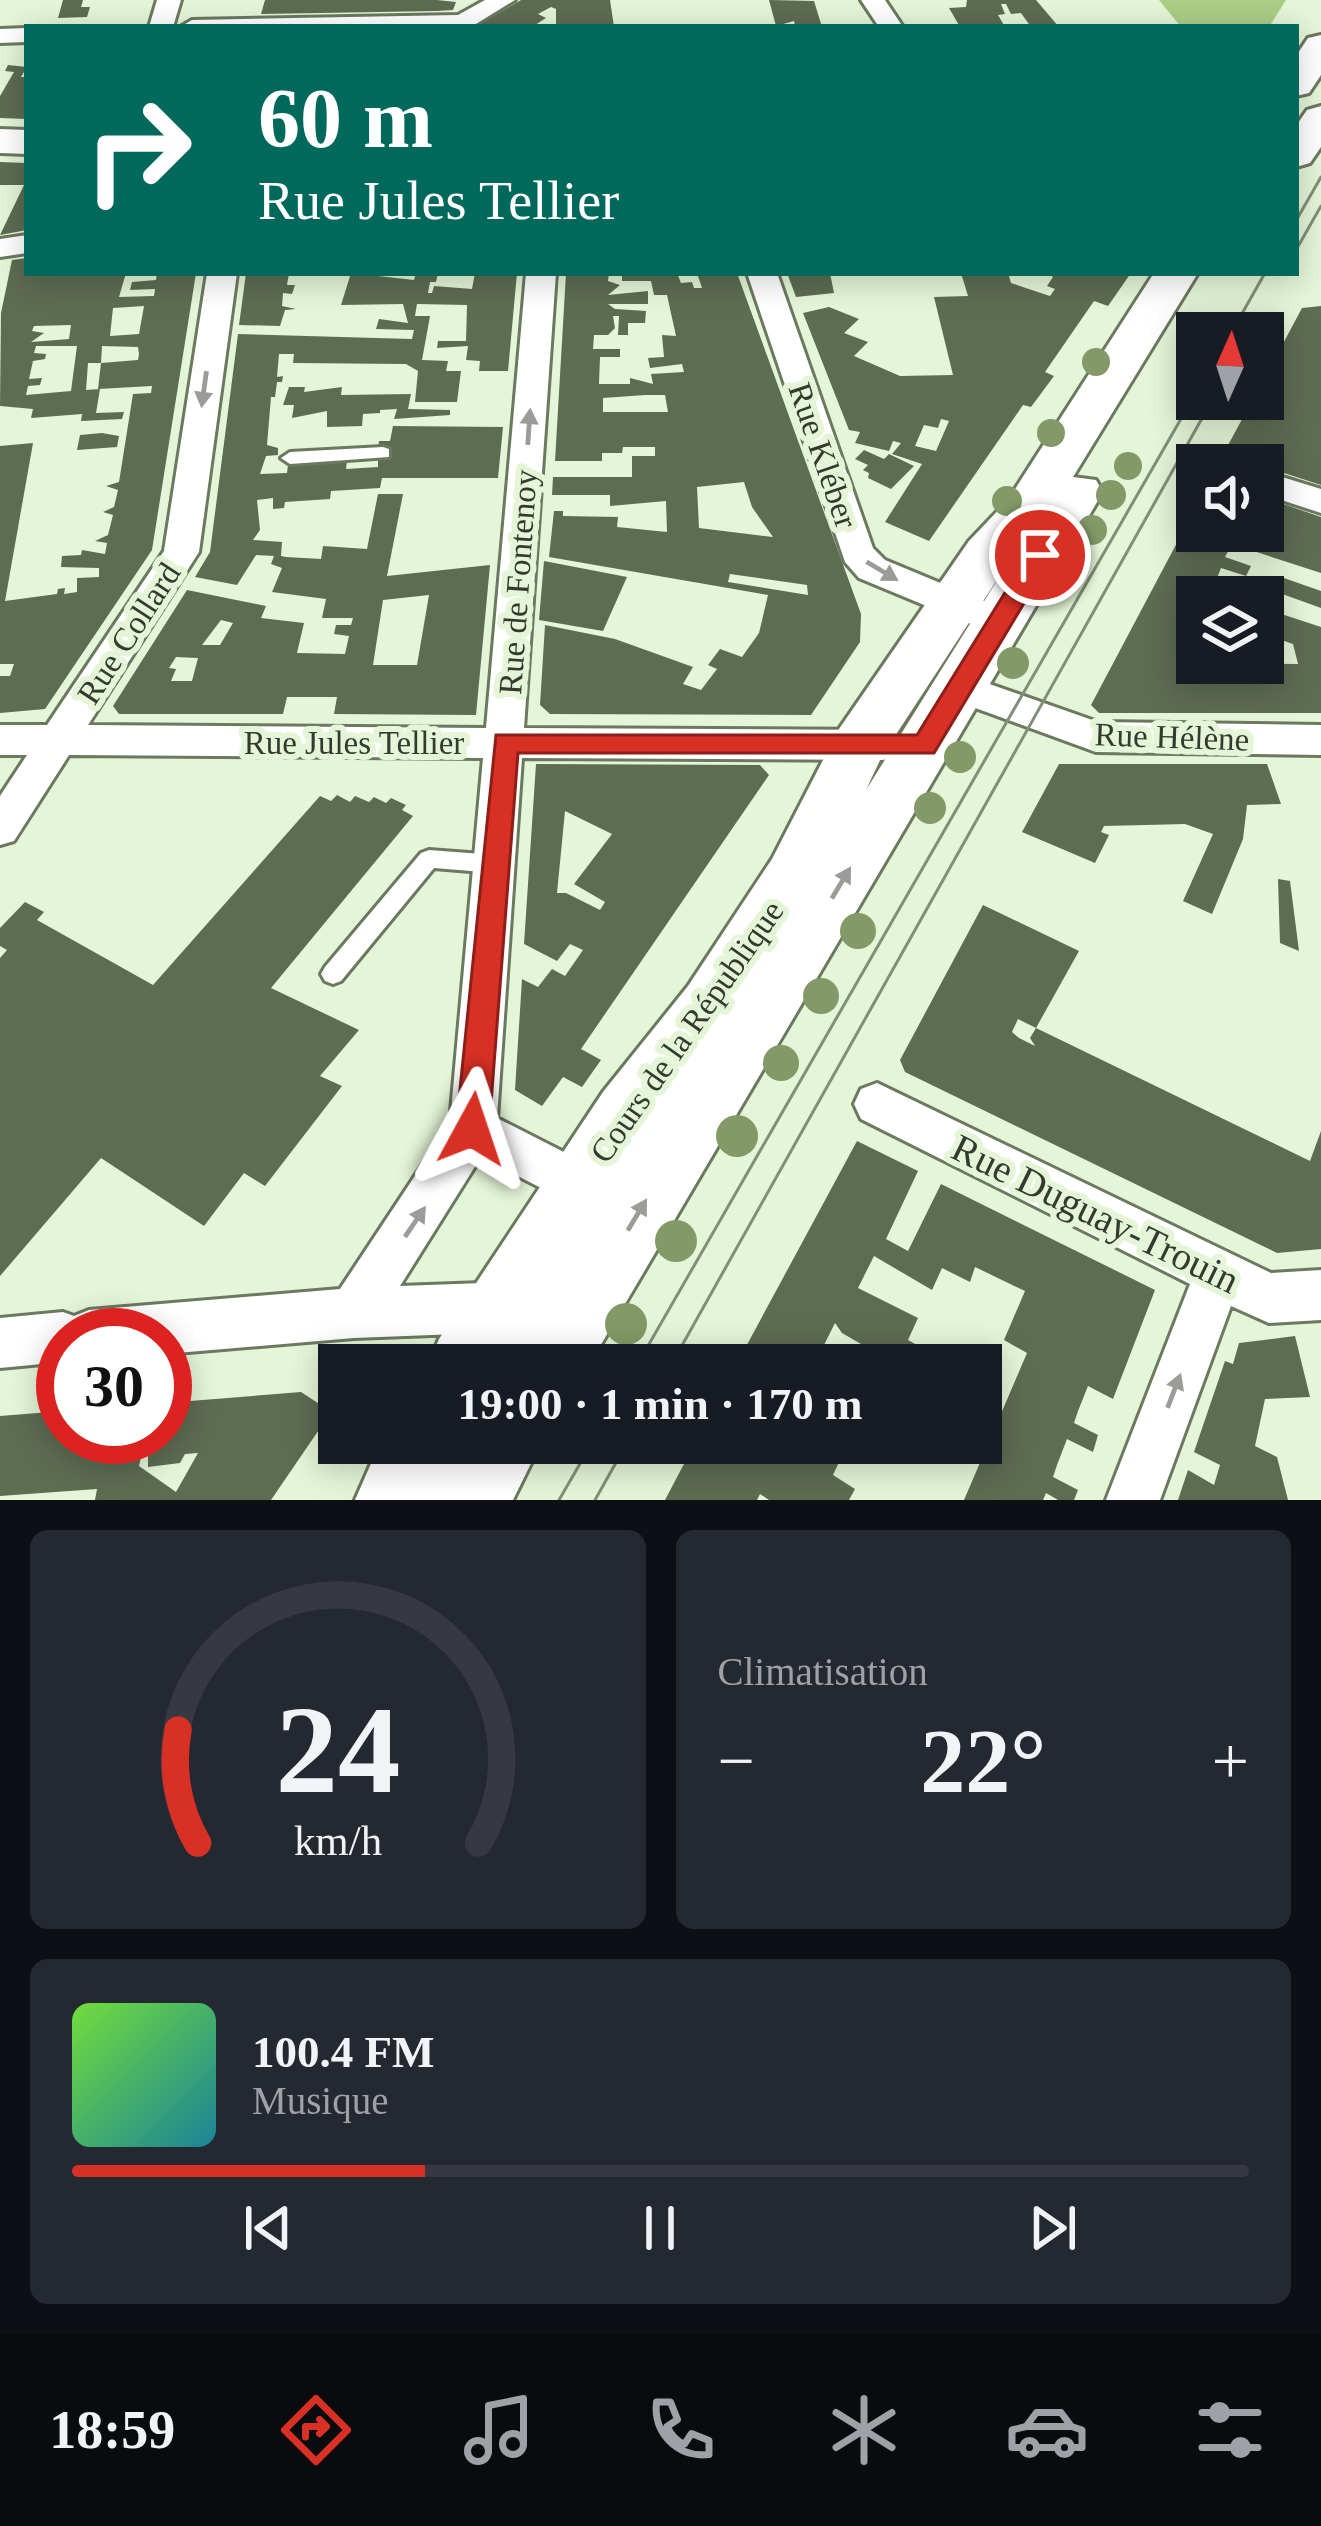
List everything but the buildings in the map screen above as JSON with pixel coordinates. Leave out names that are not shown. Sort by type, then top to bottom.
[{"type":"main road","points":[[1299,80],[1321,46]]},
{"type":"main road","points":[[1299,151],[1321,118]]},
{"type":"main road","name":"Cours de la République","points":[[562,1340],[958,687],[987,554],[1026,512],[1174,276]]},
{"type":"main road","name":"Cours de la République","points":[[484,1335],[627,1114],[711,1006],[793,877],[859,745],[977,613],[1212,276]]},
{"type":"main road","points":[[394,1500],[411,1464]]},
{"type":"main road","points":[[469,1500],[490,1464]]},
{"type":"street","points":[[458,24],[503,0]]},
{"type":"street","name":"Rue Collard","points":[[0,829],[181,553],[222,276]]},
{"type":"street","name":"Rue de Fontenoy","points":[[472,1129],[541,276]]},
{"type":"street","name":"Rue Kléber","points":[[763,276],[857,553],[872,569],[977,613]]},
{"type":"street","points":[[1284,489],[1321,501]]},
{"type":"street","name":"Rue Hélène","points":[[958,687],[1096,737],[1321,740]]},
{"type":"street","name":"Rue Jules Tellier","points":[[0,740],[925,746]]},
{"type":"street","name":"Rue Duguay-Trouin","points":[[878,1104],[1269,1298],[1321,1294]]},
{"type":"street","points":[[354,1313],[472,1129],[580,1185]]},
{"type":"street","points":[[1132,1500],[1218,1276]]},
{"type":"street","points":[[192,1326],[354,1313],[484,1335],[562,1340]]},
{"type":"street","points":[[0,1342],[36,1339]]},
{"type":"lane","points":[[290,458],[383,453]]},
{"type":"lane","points":[[333,974],[429,860],[495,864]]},
{"type":"green space","points":[[1159,0],[1286,0],[1271,24],[1179,24]]},
{"type":"tram line","points":[[1299,216],[1321,177]]},
{"type":"tram line","points":[[1299,245],[1321,206]]},
{"type":"tram line","points":[[1243,312],[1263,276]]},
{"type":"tram line","points":[[649,1344],[1180,420]]},
{"type":"tram line","points":[[683,1344],[1201,420]]},
{"type":"tram line","points":[[559,1500],[580,1464]]},
{"type":"tram line","points":[[595,1500],[615,1464]]},
{"type":"route","points":[[472,1129],[505,743],[925,746],[1040,555]]}]
